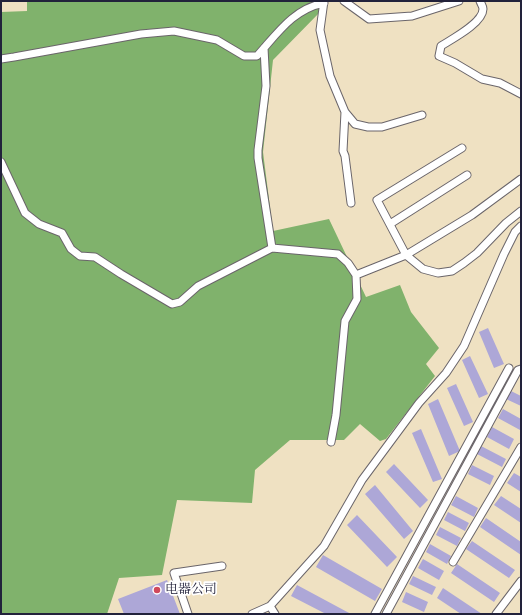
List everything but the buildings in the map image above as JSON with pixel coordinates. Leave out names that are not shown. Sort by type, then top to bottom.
[{"type":"street","points":[[344,1],[369,19],[412,16],[458,1]]},
{"type":"street","points":[[480,1],[484,8],[482,14],[470,28],[441,46],[439,56],[455,63],[482,79],[500,83],[521,94]]},
{"type":"street","points":[[1,58],[14,58],[141,34],[174,31],[217,40],[244,56],[257,56],[291,18],[308,8],[324,2],[320,30],[330,76],[345,112],[355,124],[368,127],[382,127],[422,115]]},
{"type":"street","points":[[264,48],[266,86],[258,158],[272,248]]},
{"type":"street","points":[[345,112],[342,151],[345,156],[351,203]]},
{"type":"street","points":[[462,148],[377,200],[406,255],[423,269],[438,273],[452,272],[477,253],[506,223],[521,211]]},
{"type":"street","points":[[1,162],[26,213],[39,224],[62,233],[71,249],[80,256],[95,257],[172,304],[180,302],[198,286],[272,248],[338,254],[348,263],[356,275],[357,299],[345,321],[336,415],[331,442]]},
{"type":"street","points":[[390,224],[467,175]]},
{"type":"street","points":[[356,275],[406,255],[472,215],[521,179]]},
{"type":"street","points":[[252,614],[270,606],[324,546],[362,480],[419,403],[446,373],[464,346],[504,254],[515,232],[521,226]]},
{"type":"street","points":[[375,614],[509,368]]},
{"type":"street","points":[[386,614],[518,370],[521,369]]},
{"type":"street","points":[[453,562],[521,447]]},
{"type":"street","points":[[188,614],[174,573],[222,566]]},
{"type":"street","points":[[496,614],[521,581]]},
{"type":"street","points":[[270,606],[275,614]]},
{"type":"green space","points":[[27,1],[316,1],[320,12],[273,60],[263,152],[273,231],[329,219],[366,297],[400,285],[411,312],[439,348],[426,364],[435,376],[386,439],[380,441],[360,424],[344,440],[290,440],[255,470],[252,503],[177,500],[162,575],[119,578],[107,614],[1,614],[1,12],[27,11]]},
{"type":"place","name":"电器公司","points":[[157,590]]}]
